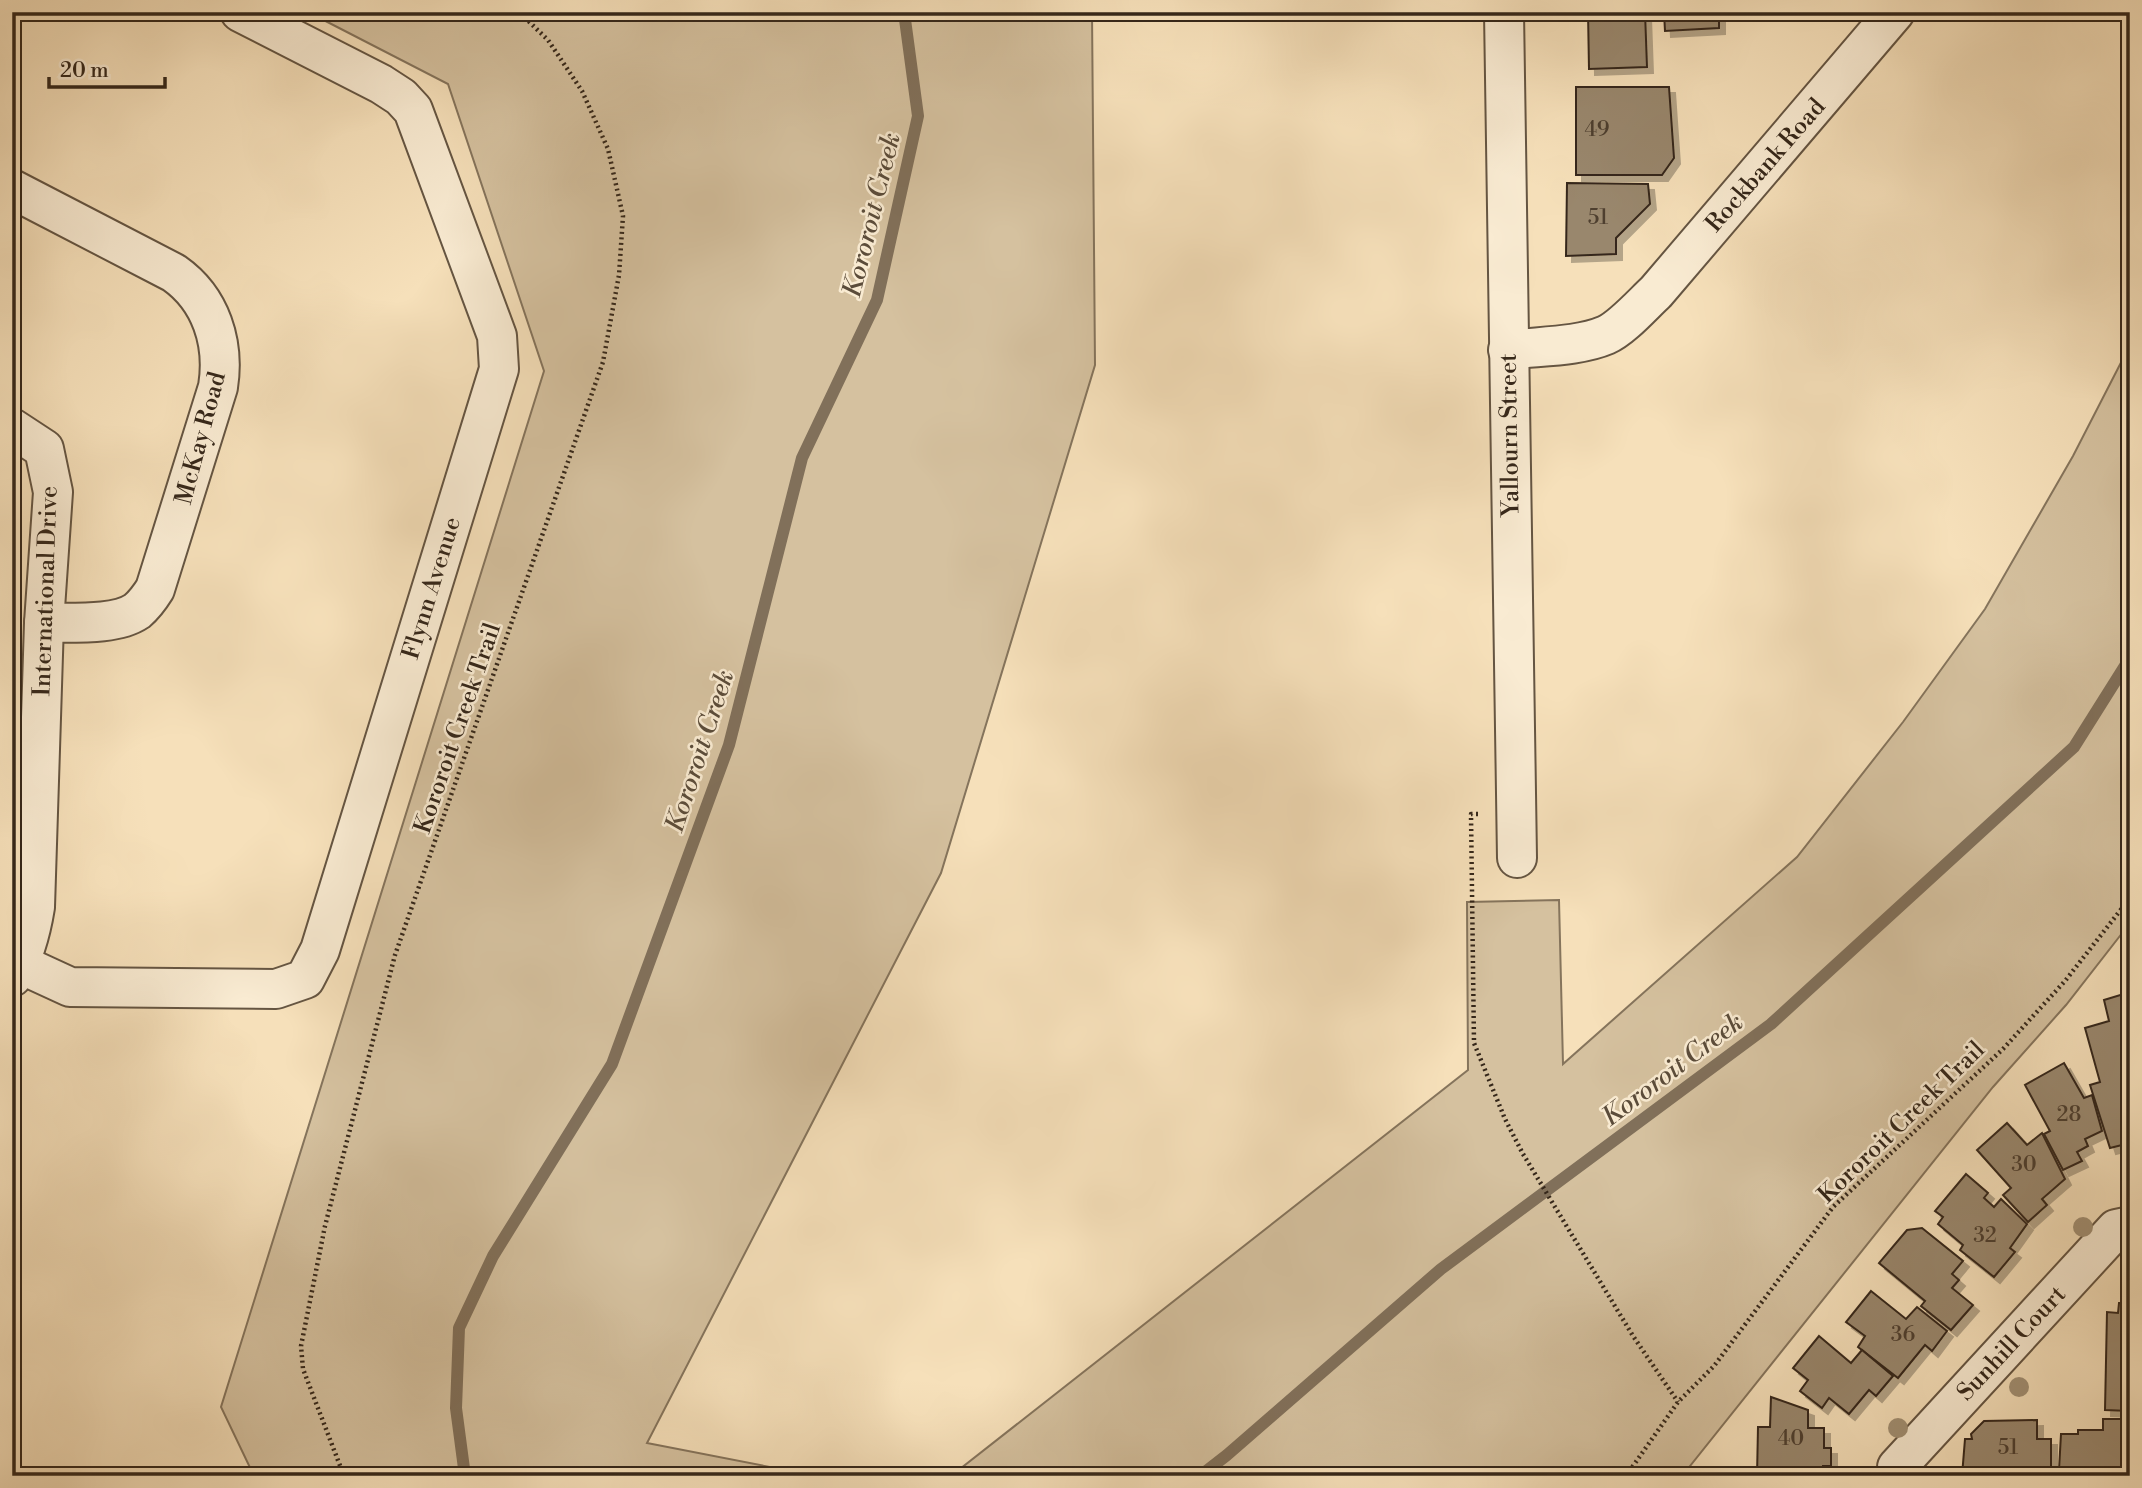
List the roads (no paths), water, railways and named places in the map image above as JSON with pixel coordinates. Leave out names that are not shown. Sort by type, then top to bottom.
[{"type":"street","name":"Flynn Avenue","points":[[16,971],[70,987],[275,989],[305,979],[320,950],[499,369],[497,336],[413,110],[401,97],[381,84],[240,12]]},
{"type":"street","name":"Yallourn Street","points":[[1504,12],[1517,858]]},
{"type":"street","name":"Rockbank Road","points":[[1508,334],[1570,322],[1632,315],[1656,292],[1895,12]]},
{"type":"street","name":"McKay Road","points":[[12,189],[188,282],[199,295],[214,328],[221,366],[218,387],[155,589],[136,611],[110,621],[44,623]]},
{"type":"street","name":"International Drive","points":[[12,428],[44,449],[53,492],[44,623],[35,907],[31,934],[16,971]]},
{"type":"street","name":"Sunhill Court","points":[[1897,1467],[2116,1229],[2130,1226]]},
{"type":"waterway","name":"Kororoit Creek","points":[[465,1476],[456,1408],[459,1328],[493,1256],[612,1064],[729,745],[802,458],[877,300],[918,116],[904,12]]},
{"type":"waterway","name":"Kororoit Creek","points":[[1200,1476],[1441,1269],[1771,1024],[2074,747],[2130,658]]}]
